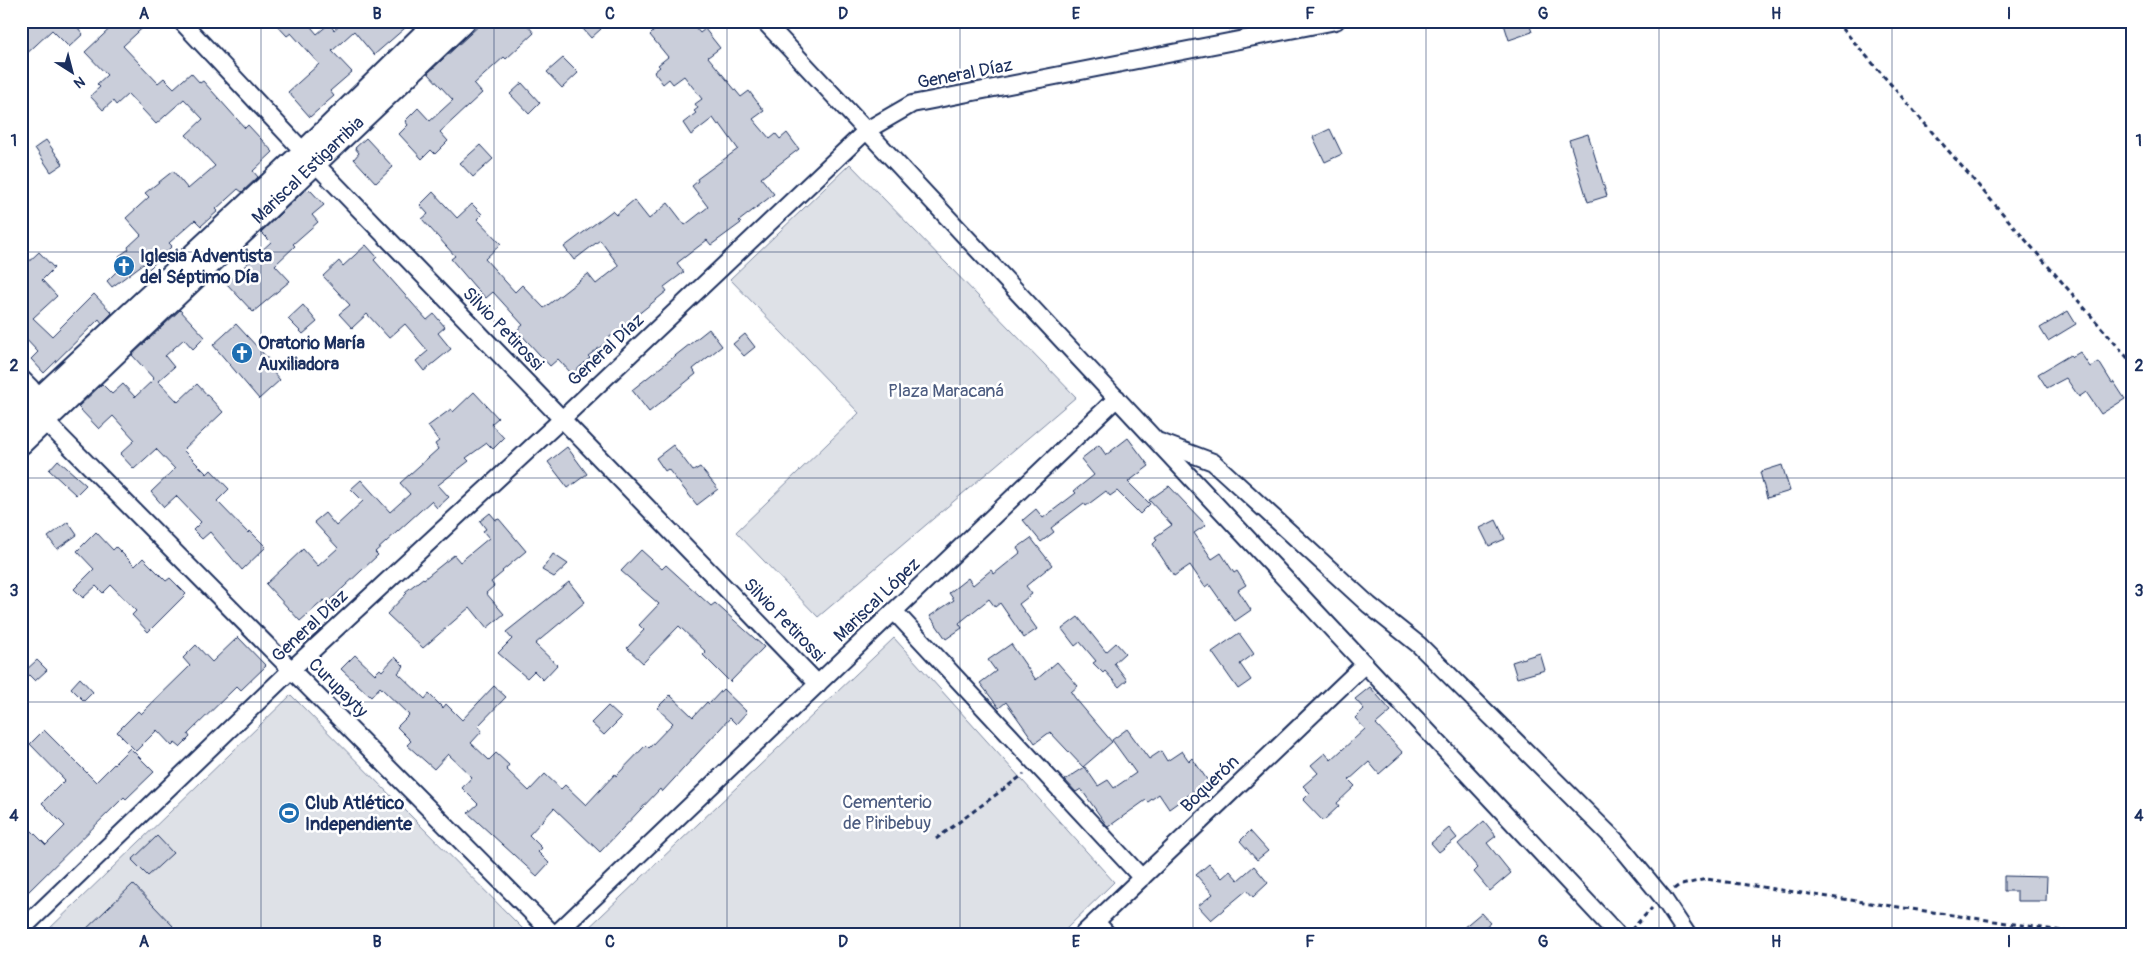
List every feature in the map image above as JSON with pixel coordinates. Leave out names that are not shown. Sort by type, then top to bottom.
[{"type":"street","name":"Silvio Petirossi","points":[[181,21],[309,158],[818,684]]},
{"type":"street","points":[[29,413],[309,158],[438,21]]},
{"type":"street","name":"Mariscal Estigarribia","points":[[309,158],[464,21]]},
{"type":"street","points":[[764,21],[1617,934]]},
{"type":"street","name":"General Díaz","points":[[22,932],[291,670],[562,419],[867,130],[912,104],[1336,21]]},
{"type":"street","points":[[21,378],[31,388],[29,413],[21,443]]},
{"type":"street","name":"Mariscal López","points":[[554,934],[1117,398]]},
{"type":"street","name":"Curupayty","points":[[29,413],[291,670],[554,934]]},
{"type":"street","points":[[1157,440],[1213,462],[1369,605],[1419,645],[1616,841],[1663,898],[1688,934]]},
{"type":"street","points":[[894,611],[1142,878]]},
{"type":"street","name":"Boquerón","points":[[1083,934],[1101,928],[1142,878],[1365,664]]},
{"type":"path","points":[[1836,21],[2132,363]]},
{"type":"path","points":[[936,839],[1037,764]]},
{"type":"path","points":[[1628,934],[1663,898],[1678,886],[1706,879],[2083,934]]},
{"type":"green space","name":"Plaza Maracaná","points":[[850,164],[1076,397],[818,617],[736,532],[859,413],[730,279]]},
{"type":"green space","name":"Cementerio de Piribebuy","points":[[894,638],[1114,882],[1061,934],[582,934]]},
{"type":"green space","name":"Club Atlético Independiente","points":[[291,695],[526,932],[523,934],[49,934],[47,931]]},
{"type":"building","points":[[21,21],[72,21],[83,34],[69,47],[52,30],[21,59]]},
{"type":"building","points":[[118,21],[150,21],[123,46],[158,83],[164,78],[174,88],[191,73],[200,83],[203,81],[245,128],[248,125],[273,152],[253,171],[258,177],[242,192],[238,189],[201,226],[195,220],[169,243],[172,246],[148,270],[143,264],[112,287],[107,281],[125,263],[119,256],[129,249],[128,247],[141,235],[126,218],[149,197],[145,193],[173,171],[188,189],[215,166],[186,135],[203,119],[184,99],[156,124],[128,94],[116,105],[113,101],[103,110],[90,96],[100,87],[97,84],[107,75],[85,52]]},
{"type":"building","points":[[273,21],[306,21],[317,34],[329,24],[334,30],[344,21],[413,21],[374,55],[354,31],[332,51],[352,72],[330,91],[334,96],[310,117],[288,92],[319,64],[291,33],[287,36]]},
{"type":"building","points":[[484,21],[524,21],[534,33],[506,59],[504,57],[474,84],[482,93],[440,132],[448,141],[435,154],[431,150],[422,159],[399,134],[408,125],[405,121],[418,108],[430,121],[453,100],[428,73]]},
{"type":"building","points":[[576,21],[593,21],[601,29],[591,38]]},
{"type":"building","points":[[645,21],[690,21],[700,33],[705,29],[720,48],[708,57],[741,97],[749,91],[764,111],[753,119],[770,139],[776,134],[780,139],[787,133],[799,149],[761,178],[774,194],[739,221],[741,223],[711,245],[707,240],[677,263],[684,272],[664,287],[667,291],[606,340],[607,342],[588,356],[590,358],[572,374],[558,359],[550,366],[517,330],[523,325],[493,292],[486,298],[475,287],[451,259],[455,256],[422,219],[428,214],[420,205],[433,192],[457,218],[472,204],[482,214],[477,219],[501,244],[485,259],[515,292],[522,285],[544,308],[588,274],[596,284],[619,266],[600,240],[574,260],[564,247],[612,211],[616,215],[634,200],[649,219],[668,203],[685,225],[708,207],[692,186],[698,181],[697,179],[738,149],[720,124],[718,125],[713,118],[691,135],[683,123],[696,113],[694,111],[698,108],[695,104],[702,99],[684,76],[673,84],[669,79],[663,84],[654,72],[660,67],[658,65],[668,57],[650,35],[654,31]]},
{"type":"building","points":[[1503,21],[1528,21],[1532,32],[1509,40]]},
{"type":"building","points":[[563,58],[578,73],[562,88],[547,72]]},
{"type":"building","points":[[522,83],[540,103],[529,114],[510,94]]},
{"type":"building","points":[[1330,129],[1342,154],[1325,162],[1313,137]]},
{"type":"building","points":[[1588,134],[1607,196],[1588,202],[1569,140]]},
{"type":"building","points":[[366,138],[393,167],[376,183],[354,159],[359,153],[355,148]]},
{"type":"building","points":[[46,140],[63,164],[51,172],[35,148]]},
{"type":"building","points":[[480,145],[493,159],[473,177],[460,163]]},
{"type":"building","points":[[305,190],[311,191],[324,205],[312,215],[318,222],[293,244],[295,246],[275,265],[290,281],[253,312],[226,283],[271,242],[261,232]]},
{"type":"building","points":[[366,245],[377,257],[374,260],[427,320],[434,314],[445,327],[438,333],[451,349],[424,371],[416,361],[428,351],[405,324],[389,338],[367,314],[352,328],[339,314],[350,305],[323,276],[339,261],[343,266]]},
{"type":"building","points":[[39,252],[54,268],[42,280],[57,296],[33,318],[52,336],[94,294],[112,313],[102,323],[99,319],[44,373],[31,359],[38,352],[23,336],[27,332],[21,329],[21,269]]},
{"type":"building","points":[[303,305],[317,322],[303,334],[288,319]]},
{"type":"building","points":[[180,310],[205,337],[193,349],[184,339],[165,356],[174,367],[158,381],[178,402],[197,384],[223,412],[183,450],[207,474],[211,470],[229,489],[217,501],[248,533],[250,531],[266,547],[242,570],[210,532],[202,539],[193,530],[201,522],[176,496],[164,507],[151,492],[175,469],[156,449],[134,469],[120,454],[135,440],[113,416],[99,429],[78,407],[102,384],[112,394],[123,384],[135,397],[154,379],[132,355]]},
{"type":"building","points":[[2068,311],[2076,324],[2048,341],[2040,328]]},
{"type":"building","name":"Oratorio María Auxiliadora","points":[[236,324],[270,361],[267,365],[280,380],[259,399],[213,345]]},
{"type":"building","points":[[709,329],[722,346],[693,369],[696,374],[649,412],[632,390]]},
{"type":"building","points":[[745,334],[755,347],[744,356],[733,344]]},
{"type":"building","points":[[2080,352],[2090,367],[2099,362],[2125,399],[2101,414],[2086,392],[2079,397],[2066,378],[2047,388],[2038,374],[2070,355],[2072,357]]},
{"type":"building","points":[[474,392],[498,418],[491,424],[504,438],[493,449],[487,443],[466,458],[469,461],[438,485],[449,497],[437,508],[431,501],[375,552],[378,555],[327,603],[324,600],[300,621],[266,584],[303,549],[318,566],[338,548],[314,522],[325,513],[336,526],[363,501],[351,489],[361,480],[390,512],[410,494],[400,483],[438,449],[435,444],[439,441],[428,426],[451,409],[453,412]]},
{"type":"building","points":[[1128,438],[1149,466],[1128,482],[1150,504],[1140,514],[1117,491],[1110,496],[1106,491],[1086,506],[1084,503],[1051,528],[1054,532],[1041,542],[1023,520],[1036,509],[1043,518],[1076,493],[1074,491],[1094,475],[1081,459],[1099,445],[1106,455]]},
{"type":"building","points":[[673,445],[693,471],[700,467],[718,489],[697,505],[668,469],[665,471],[656,458]]},
{"type":"building","points":[[567,447],[587,474],[568,488],[548,462]]},
{"type":"building","points":[[58,460],[86,485],[76,495],[49,470]]},
{"type":"building","points":[[1782,465],[1790,491],[1767,498],[1760,472]]},
{"type":"building","points":[[1169,486],[1206,525],[1194,533],[1212,559],[1221,553],[1234,573],[1237,571],[1246,585],[1238,590],[1251,610],[1235,621],[1209,584],[1205,587],[1190,565],[1174,576],[1153,544],[1157,540],[1155,537],[1172,525],[1149,500]]},
{"type":"building","points":[[490,513],[496,520],[499,519],[526,551],[491,582],[494,586],[486,593],[504,614],[487,628],[470,607],[423,648],[387,614],[407,593],[405,592],[423,578],[454,555],[460,562],[489,538],[483,531],[486,529],[480,521]]},
{"type":"building","points":[[1496,520],[1505,539],[1489,546],[1480,528]]},
{"type":"building","points":[[68,522],[77,535],[57,549],[48,537]]},
{"type":"building","points":[[96,532],[113,550],[116,547],[135,566],[143,558],[166,581],[170,578],[186,594],[148,632],[132,615],[136,611],[111,585],[103,593],[96,586],[83,598],[74,589],[94,569],[77,551]]},
{"type":"building","points":[[1031,538],[1052,565],[1026,586],[1032,594],[1019,604],[1037,629],[1024,638],[1000,603],[995,607],[989,599],[959,623],[962,628],[946,639],[930,616],[954,600],[949,593],[968,578],[973,585],[991,570],[994,574],[1020,553],[1017,548]]},
{"type":"building","points":[[641,550],[662,569],[666,565],[711,606],[715,603],[764,647],[730,682],[703,655],[706,652],[679,626],[643,663],[627,648],[644,630],[639,625],[659,604],[621,571]]},
{"type":"building","points":[[553,554],[568,564],[554,577],[542,570]]},
{"type":"building","points":[[569,582],[585,602],[535,644],[557,665],[543,680],[534,671],[527,678],[498,653],[512,639],[506,632]]},
{"type":"building","points":[[1078,617],[1106,652],[1116,643],[1125,653],[1114,663],[1127,680],[1119,687],[1105,671],[1103,673],[1093,663],[1096,661],[1080,642],[1075,646],[1062,629]]},
{"type":"building","points":[[1239,633],[1254,654],[1240,664],[1251,680],[1238,689],[1212,652]]},
{"type":"building","points":[[238,637],[266,666],[241,690],[237,686],[188,734],[190,737],[180,747],[175,743],[172,746],[157,730],[136,751],[117,732],[138,711],[141,714],[190,666],[183,658],[196,645],[212,662]]},
{"type":"building","points":[[1011,644],[1036,680],[1057,662],[1078,686],[1071,692],[1075,698],[1112,742],[1083,767],[1050,732],[1035,743],[1006,702],[999,708],[980,683],[996,671],[988,660]]},
{"type":"building","points":[[1540,653],[1545,670],[1517,678],[1512,662]]},
{"type":"building","points":[[355,655],[375,674],[380,669],[382,671],[395,657],[404,666],[398,673],[425,699],[429,694],[443,708],[446,704],[462,720],[494,686],[506,697],[478,726],[482,731],[471,743],[489,760],[496,753],[509,765],[506,769],[529,791],[545,774],[561,789],[565,785],[586,805],[615,774],[616,776],[646,745],[649,748],[673,723],[657,708],[670,695],[693,717],[723,689],[747,712],[736,724],[730,718],[662,792],[660,789],[600,852],[554,808],[529,835],[542,848],[538,852],[549,863],[537,876],[468,813],[478,804],[462,788],[472,777],[448,754],[434,769],[407,745],[411,741],[397,727],[409,715],[380,687],[371,697],[341,669]]},
{"type":"building","points":[[37,660],[47,670],[35,681],[25,671]]},
{"type":"building","points":[[80,678],[93,692],[84,701],[71,688]]},
{"type":"building","points":[[1370,687],[1391,711],[1376,724],[1403,753],[1379,774],[1369,762],[1349,780],[1355,786],[1337,803],[1339,806],[1323,821],[1303,800],[1310,793],[1303,786],[1318,773],[1311,765],[1325,753],[1331,760],[1365,729],[1355,718],[1364,709],[1355,699]]},
{"type":"building","points":[[608,706],[621,718],[604,735],[591,723]]},
{"type":"building","points":[[1127,729],[1149,759],[1161,751],[1167,761],[1182,751],[1189,761],[1192,758],[1208,781],[1169,809],[1159,794],[1148,802],[1146,800],[1108,827],[1081,789],[1076,792],[1065,780],[1085,767],[1098,786],[1108,780],[1114,788],[1136,773],[1112,740]]},
{"type":"building","points":[[44,730],[96,782],[130,748],[154,772],[126,799],[124,797],[21,899],[21,838],[30,829],[46,845],[65,826],[42,803],[65,780],[30,744]]},
{"type":"building","points":[[1484,821],[1496,836],[1487,843],[1511,873],[1490,891],[1474,872],[1478,868],[1458,844]]},
{"type":"building","points":[[1449,828],[1457,838],[1439,852],[1431,843]]},
{"type":"building","points":[[1250,831],[1268,851],[1257,860],[1240,841]]},
{"type":"building","points":[[157,836],[173,853],[148,876],[132,860]]},
{"type":"building","points":[[1209,864],[1222,878],[1230,871],[1238,880],[1254,866],[1268,883],[1253,897],[1247,890],[1211,920],[1198,906],[1213,894],[1196,875]]},
{"type":"building","points":[[2004,876],[2047,877],[2046,901],[2017,901],[2017,891],[2004,891]]},
{"type":"building","points":[[133,884],[173,926],[165,934],[81,934]]},
{"type":"building","points":[[1481,913],[1490,923],[1476,934],[1456,934]]},
{"type":"place","name":"Iglesia Adventista del Séptimo Día","points":[[124,266]]},
{"type":"place","name":"Oratorio María Auxiliadora","points":[[242,353]]},
{"type":"place","name":"Club Atlético Independiente","points":[[289,813]]}]
